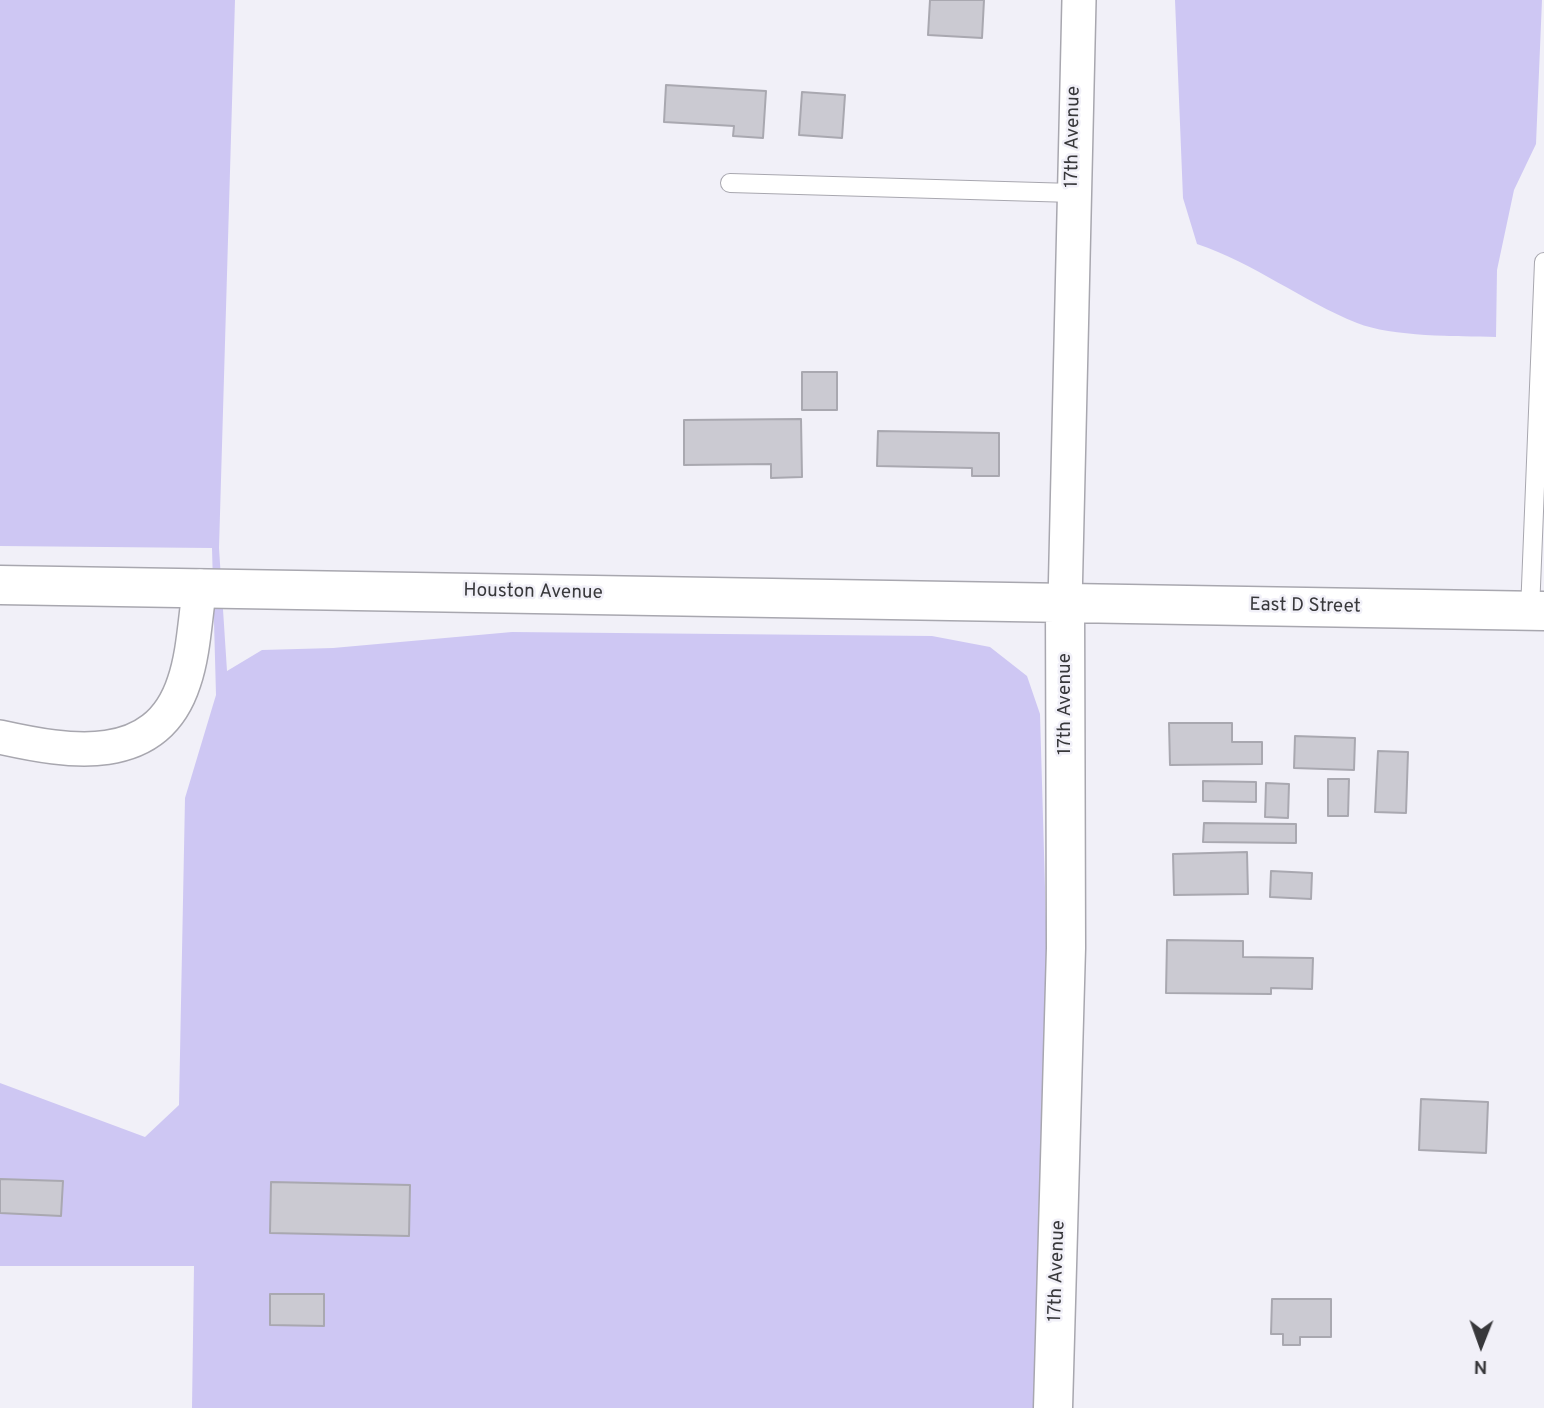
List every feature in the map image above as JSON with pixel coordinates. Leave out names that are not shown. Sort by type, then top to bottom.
[{"type":"main road","name":"Houston Avenue","points":[[0,585],[200,586],[1066,603]]},
{"type":"main road","name":"East D Street","points":[[1066,603],[1537,611]]},
{"type":"main road","name":"17th Avenue","points":[[1053,1408],[1066,948],[1066,603]]},
{"type":"street","name":"17th Avenue","points":[[1066,603],[1079,0]]},
{"type":"street","points":[[0,737],[53,749],[76,750],[127,744],[149,732],[168,712],[184,682],[200,586]]},
{"type":"lane","points":[[730,183],[1073,192]]},
{"type":"lane","points":[[1537,611],[1544,262]]},
{"type":"shaded area","points":[[0,0],[235,0],[219,548],[227,671],[262,650],[333,648],[512,632],[932,636],[990,647],[1027,676],[1040,714],[1060,1408],[192,1408],[194,1266],[0,1266],[0,1083],[145,1137],[179,1105],[185,798],[216,695],[212,548],[0,546]]},
{"type":"shaded area","points":[[1175,0],[1542,0],[1536,144],[1514,190],[1497,270],[1496,337],[1425,335],[1371,328],[1317,304],[1238,261],[1197,244],[1183,198]]},
{"type":"building","points":[[930,0],[984,0],[982,38],[928,35]]},
{"type":"building","points":[[666,85],[766,91],[763,138],[733,136],[734,126],[664,122]]},
{"type":"building","points":[[802,92],[845,95],[842,138],[799,135]]},
{"type":"building","points":[[802,372],[837,372],[837,410],[802,410]]},
{"type":"building","points":[[801,419],[802,477],[771,478],[771,464],[684,465],[684,420]]},
{"type":"building","points":[[878,431],[999,433],[999,476],[972,476],[972,468],[877,466]]},
{"type":"building","points":[[1169,723],[1232,723],[1232,742],[1262,742],[1262,764],[1170,765]]},
{"type":"building","points":[[1295,736],[1355,738],[1354,770],[1294,768]]},
{"type":"building","points":[[1378,751],[1408,752],[1406,813],[1375,812]]},
{"type":"building","points":[[1328,779],[1349,779],[1348,816],[1328,816]]},
{"type":"building","points":[[1203,781],[1256,782],[1256,802],[1203,801]]},
{"type":"building","points":[[1266,783],[1289,784],[1288,818],[1265,817]]},
{"type":"building","points":[[1204,823],[1296,824],[1296,843],[1203,842]]},
{"type":"building","points":[[1247,852],[1248,894],[1174,895],[1173,854]]},
{"type":"building","points":[[1271,871],[1312,873],[1311,899],[1270,897]]},
{"type":"building","points":[[1167,940],[1243,941],[1243,957],[1313,958],[1312,989],[1271,988],[1271,994],[1166,993]]},
{"type":"building","points":[[1421,1099],[1488,1102],[1486,1153],[1419,1150]]},
{"type":"building","points":[[0,1179],[63,1181],[61,1216],[0,1213]]},
{"type":"building","points":[[271,1182],[410,1185],[409,1236],[270,1233]]},
{"type":"building","points":[[270,1294],[324,1294],[324,1326],[270,1325]]},
{"type":"building","points":[[1272,1299],[1331,1299],[1331,1337],[1300,1337],[1300,1345],[1283,1345],[1283,1334],[1271,1334]]}]
